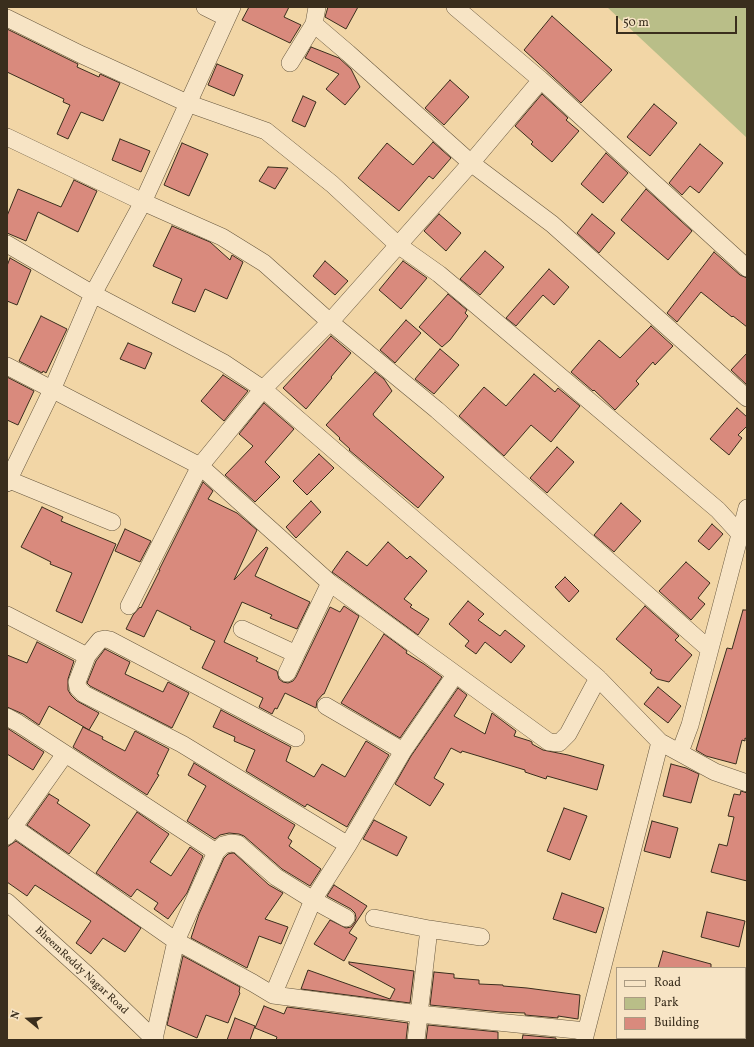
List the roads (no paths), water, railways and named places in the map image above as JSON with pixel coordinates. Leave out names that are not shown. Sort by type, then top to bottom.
[{"type":"street","points":[[112,522],[8,480],[52,390],[93,294],[143,202],[229,12],[205,7]]},
{"type":"street","points":[[290,63],[314,24],[317,7]]},
{"type":"street","points":[[455,7],[541,80],[747,268]]},
{"type":"street","points":[[7,18],[82,55],[187,103],[266,131],[332,184],[398,245],[439,274],[718,510],[740,534]]},
{"type":"street","points":[[314,24],[472,163],[552,224],[747,398]]},
{"type":"street","points":[[129,606],[200,466],[263,388],[330,322],[472,163],[541,80]]},
{"type":"street","points":[[7,137],[143,202],[222,237],[264,263],[330,322],[437,410],[709,649]]},
{"type":"street","points":[[7,244],[93,294],[224,363],[263,388],[598,678],[660,742],[715,772],[747,783]]},
{"type":"street","points":[[7,366],[200,466],[330,583],[549,742],[559,743],[568,734],[598,678]]},
{"type":"street","points":[[680,752],[690,725],[747,508]]},
{"type":"street","points":[[287,673],[330,583]]},
{"type":"street","points":[[7,615],[87,656]]},
{"type":"street","points":[[242,629],[296,654]]},
{"type":"street","points":[[296,738],[110,640],[100,640],[87,656],[77,682],[78,688],[84,694],[182,744],[348,845]]},
{"type":"street","points":[[273,995],[313,900],[348,845],[403,751],[455,674]]},
{"type":"street","points":[[326,706],[403,751]]},
{"type":"street","points":[[7,717],[216,852]]},
{"type":"street","points":[[65,754],[10,832],[176,941],[273,995],[585,1036],[660,742]]},
{"type":"street","points":[[155,1040],[176,941],[216,852],[223,845],[231,843],[238,844],[276,877],[346,918]]},
{"type":"street","name":"BheemReddy Nagar Road","points":[[7,902],[93,980],[155,1040]]},
{"type":"street","points":[[374,918],[429,929],[481,937]]},
{"type":"street","points":[[416,1040],[429,929]]}]
